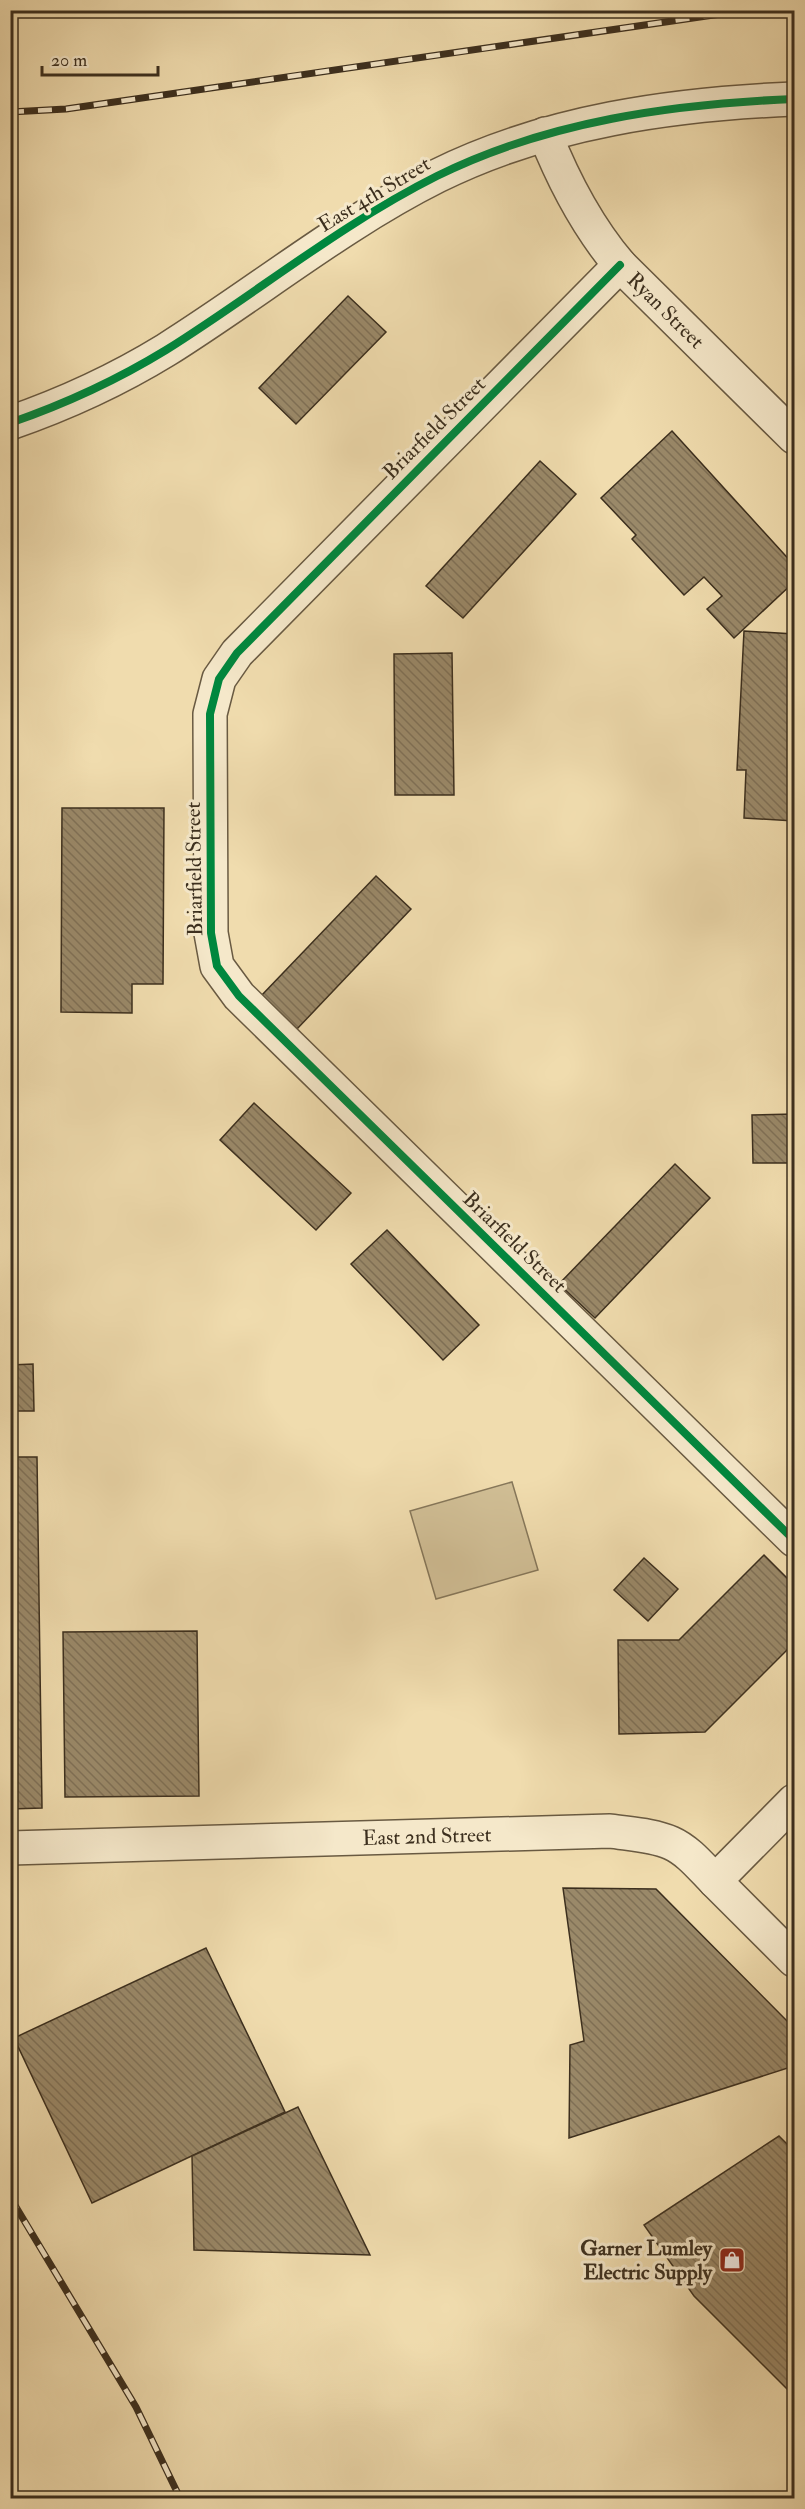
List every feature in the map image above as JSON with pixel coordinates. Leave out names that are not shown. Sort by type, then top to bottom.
[{"type":"street","name":"East 4th Street","points":[[10,423],[87,393],[166,350],[332,238],[438,175],[545,134],[656,110],[795,99]]},
{"type":"street","name":"Ryan Street","points":[[545,134],[566,185],[601,242],[620,265],[795,437]]},
{"type":"street","name":"Briarfield Street","points":[[620,265],[237,653],[219,678],[210,714],[211,933],[217,966],[239,996],[795,1540]]},
{"type":"street","points":[[715,1881],[795,1801]]},
{"type":"street","name":"East 2nd Street","points":[[10,1848],[610,1831],[640,1835],[671,1844],[693,1859],[795,1960]]},
{"type":"shaded area","points":[[512,1482],[538,1570],[436,1599],[410,1511]]},
{"type":"building","points":[[348,296],[386,332],[296,424],[259,388]]},
{"type":"building","points":[[672,431],[794,565],[794,582],[734,638],[707,609],[722,596],[704,577],[684,595],[632,539],[636,535],[601,498]]},
{"type":"building","points":[[540,461],[576,494],[463,618],[426,586]]},
{"type":"building","points":[[744,631],[794,634],[794,821],[744,818],[746,770],[737,770]]},
{"type":"building","points":[[452,653],[454,795],[395,795],[394,654]]},
{"type":"building","points":[[62,808],[164,808],[163,984],[132,984],[132,1013],[61,1012]]},
{"type":"building","points":[[376,876],[411,909],[297,1029],[261,996]]},
{"type":"building","points":[[254,1103],[351,1193],[316,1230],[220,1140]]},
{"type":"building","points":[[794,1114],[794,1163],[753,1163],[752,1115]]},
{"type":"building","points":[[675,1164],[710,1198],[595,1318],[559,1284]]},
{"type":"building","points":[[387,1230],[479,1325],[443,1360],[351,1264]]},
{"type":"building","points":[[33,1364],[34,1411],[10,1411],[10,1365]]},
{"type":"building","points":[[10,1457],[37,1457],[42,1808],[10,1809]]},
{"type":"building","points":[[764,1555],[794,1585],[794,1643],[705,1732],[619,1734],[618,1640],[679,1640]]},
{"type":"building","points":[[644,1558],[678,1589],[648,1621],[614,1590]]},
{"type":"building","points":[[197,1631],[199,1796],[65,1797],[63,1632]]},
{"type":"building","points":[[563,1888],[656,1889],[794,2028],[794,2066],[569,2138],[570,2045],[584,2041]]},
{"type":"building","points":[[206,1948],[285,2112],[92,2203],[14,2038]]},
{"type":"building","points":[[298,2107],[370,2255],[194,2250],[192,2156]]},
{"type":"building","name":"Garner Lumley Electric Supply","points":[[779,2136],[794,2151],[794,2396],[694,2296],[644,2225]]},
{"type":"railway","points":[[10,112],[66,109],[748,10]]},
{"type":"railway","points":[[10,2197],[136,2407],[180,2498]]},
{"type":"cycle path","points":[[10,423],[90,391],[147,361],[200,328],[367,215],[437,176],[479,157],[523,141],[612,119],[703,105],[794,99]]},
{"type":"cycle path","points":[[620,265],[237,653],[219,679],[210,714],[211,933],[217,966],[239,996],[794,1540]]},
{"type":"place","name":"Garner Lumley Electric Supply","points":[[732,2260]]}]
